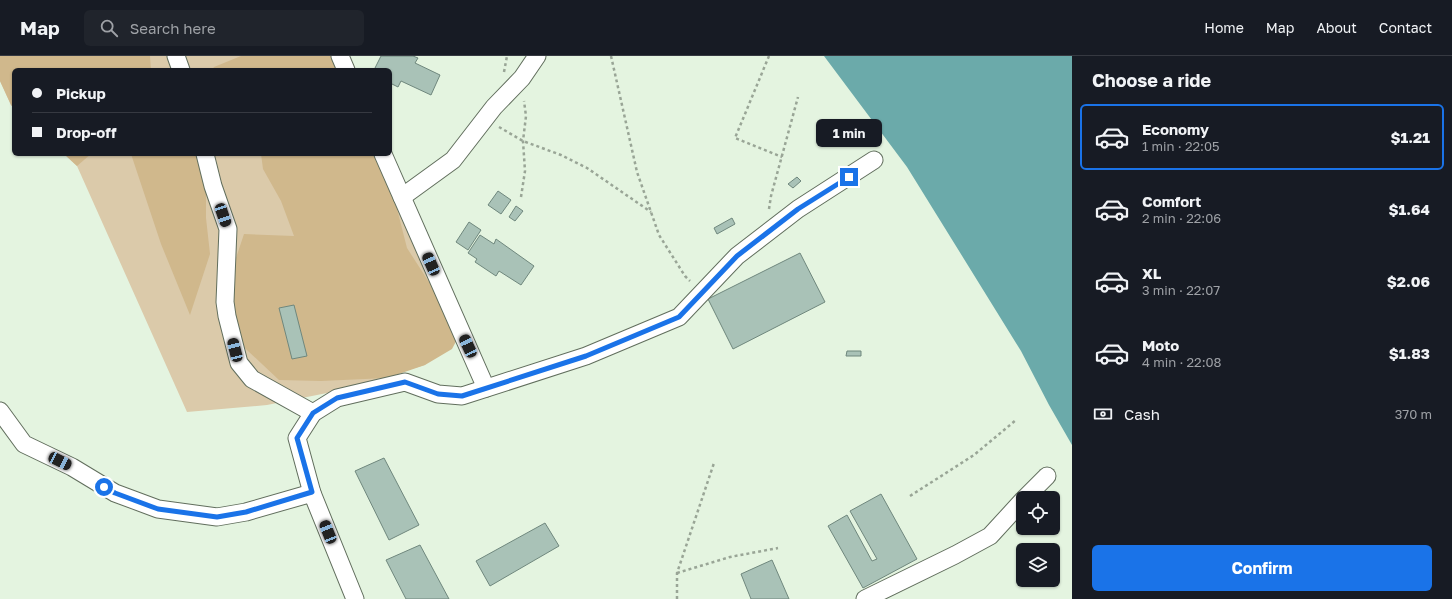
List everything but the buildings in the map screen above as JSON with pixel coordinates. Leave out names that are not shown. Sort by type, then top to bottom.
[{"type":"street","points":[[176,56],[180,68]]},
{"type":"street","points":[[340,56],[345,68]]},
{"type":"street","points":[[402,197],[453,160],[485,118],[522,78],[537,56]]},
{"type":"street","points":[[206,156],[213,186],[228,229],[225,302],[239,363],[252,380],[313,413]]},
{"type":"street","points":[[384,156],[486,388]]},
{"type":"street","points":[[355,599],[312,492],[297,438],[313,413],[337,398],[405,382],[438,394],[462,396],[586,356],[679,317],[737,256],[798,209],[874,160]]},
{"type":"street","points":[[0,411],[24,444],[72,467],[115,493],[158,509],[217,517],[246,512],[312,492]]},
{"type":"street","points":[[1032,491],[1046,476]]},
{"type":"street","points":[[865,599],[955,555],[990,536],[1016,508]]},
{"type":"path","points":[[611,56],[637,172],[659,235],[685,276],[703,292]]},
{"type":"path","points":[[770,56],[735,138],[782,157]]},
{"type":"path","points":[[521,197],[525,171],[523,141],[526,116],[522,78]]},
{"type":"path","points":[[766,233],[771,196],[798,97]]},
{"type":"path","points":[[485,118],[523,141],[561,155],[587,168],[651,213]]},
{"type":"path","points":[[910,496],[974,455],[1016,420]]},
{"type":"path","points":[[677,599],[677,573],[714,463]]},
{"type":"path","points":[[677,573],[730,557],[778,548]]},
{"type":"shaded area","points":[[0,56],[340,56],[345,68],[12,68],[12,106],[0,81]]},
{"type":"shaded area","points":[[0,56],[150,56],[151,68],[12,68],[12,106],[0,81]]},
{"type":"shaded area","points":[[241,56],[340,56],[345,68],[213,68]]},
{"type":"shaded area","points":[[66,156],[384,156],[454,317],[425,365],[337,391],[267,405],[187,412],[77,166]]},
{"type":"shaded area","points":[[66,156],[89,156],[77,166]]},
{"type":"shaded area","points":[[132,156],[204,156],[206,159],[206,218],[210,254],[190,315],[161,244]]},
{"type":"shaded area","points":[[261,156],[384,156],[407,248],[461,332],[452,349],[425,365],[387,378],[321,381],[279,380],[232,336],[225,291],[244,234],[294,236],[281,201],[263,169]]},
{"type":"water","points":[[824,56],[1072,56],[1072,445],[1021,351],[907,167]]},
{"type":"route","points":[[104,487],[115,493],[158,509],[217,517],[246,512],[312,492],[297,438],[313,413],[337,398],[405,382],[438,394],[462,396],[586,356],[679,317],[737,256],[798,209],[849,177]]}]
